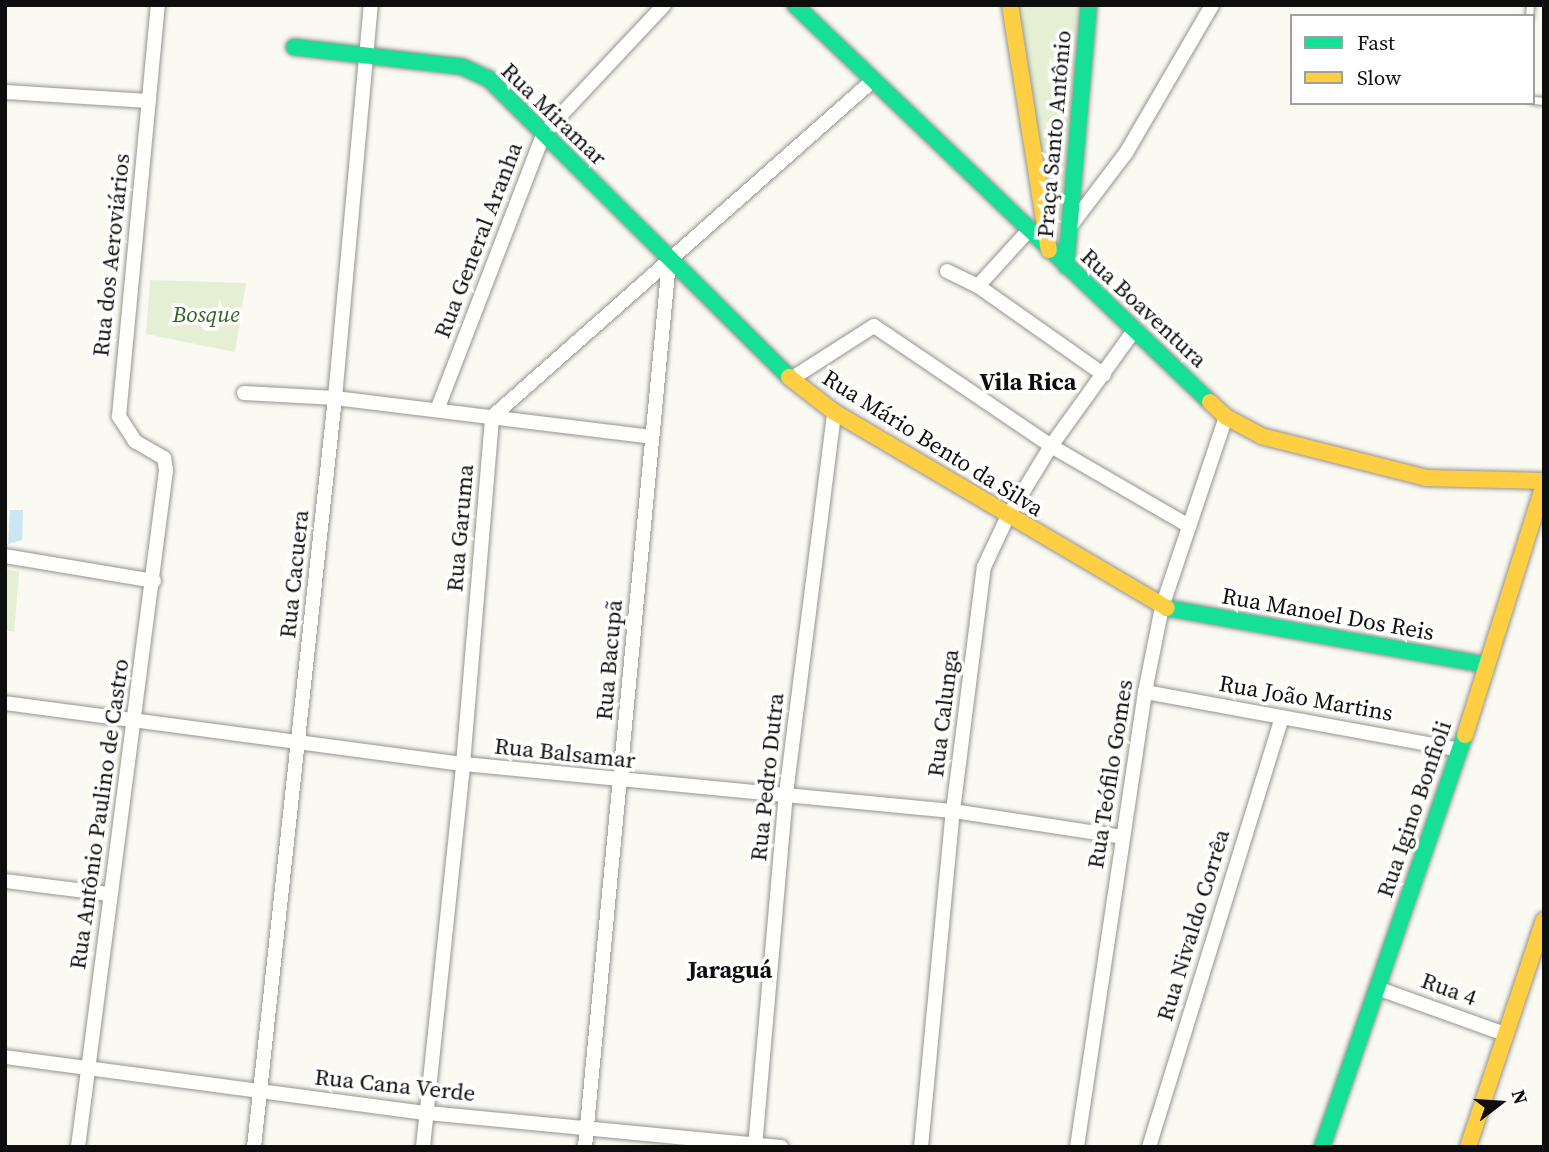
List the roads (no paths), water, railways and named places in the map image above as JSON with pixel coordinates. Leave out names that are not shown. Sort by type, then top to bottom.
[{"type":"street","name":"Rua dos Aeroviários","points":[[158,5],[119,416],[135,441],[164,458],[165,487]]},
{"type":"street","name":"Rua Cacuera","points":[[254,1147],[335,398],[371,5]]},
{"type":"street","name":"Rua General Aranha","points":[[437,410],[544,133],[664,5]]},
{"type":"street","name":"Rua Boaventura","points":[[795,5],[871,82],[1226,417],[1261,436],[1427,478],[1544,483]]},
{"type":"street","points":[[1010,5],[1049,250]]},
{"type":"street","name":"Praça Santo Antônio","points":[[1066,266],[1067,230],[1089,5]]},
{"type":"street","points":[[1049,250],[1126,153],[1212,5]]},
{"type":"street","name":"Rua Miramar","points":[[294,47],[366,52],[463,67],[489,79],[669,262]]},
{"type":"street","points":[[492,417],[871,82]]},
{"type":"street","points":[[5,92],[149,101]]},
{"type":"street","points":[[978,286],[1029,230]]},
{"type":"street","name":"Rua Mário Bento da Silva","points":[[669,262],[792,379],[834,412],[1007,518],[1162,607]]},
{"type":"street","name":"Rua Bacupã","points":[[585,1147],[669,262]]},
{"type":"street","points":[[947,271],[978,286],[1104,376]]},
{"type":"street","points":[[792,379],[874,326],[1052,446],[1189,526]]},
{"type":"street","name":"Rua Calunga","points":[[921,1147],[953,811],[984,567],[1007,518],[1052,446],[1135,329]]},
{"type":"street","points":[[244,394],[335,398],[653,437]]},
{"type":"street","name":"Rua Pedro Dutra","points":[[755,1145],[786,794],[834,412]]},
{"type":"street","name":"Rua Garuma","points":[[423,1147],[463,764],[492,417]]},
{"type":"street","name":"Rua Teófilo Gomes","points":[[1077,1147],[1122,837],[1145,692],[1162,607],[1226,417]]},
{"type":"street","name":"Rua Igino Bonfioli","points":[[1322,1147],[1460,750],[1486,665],[1537,528],[1544,483]]},
{"type":"street","name":"Rua Antônio Paulino de Castro","points":[[78,1147],[165,487]]},
{"type":"street","points":[[5,556],[154,581]]},
{"type":"street","name":"Rua Manoel Dos Reis","points":[[1162,607],[1486,665]]},
{"type":"street","name":"Rua João Martins","points":[[1145,692],[1460,750]]},
{"type":"street","name":"Rua Balsamar","points":[[5,703],[463,764],[621,782],[786,794],[953,811],[1122,837]]},
{"type":"street","name":"Rua Nivaldo Corrêa","points":[[1149,1147],[1282,717]]},
{"type":"street","points":[[5,881],[110,894]]},
{"type":"street","points":[[1468,1147],[1544,920]]},
{"type":"street","name":"Rua 4","points":[[1377,988],[1506,1034]]},
{"type":"street","name":"Rua Cana Verde","points":[[5,1057],[260,1093],[427,1113],[587,1126],[781,1147]]},
{"type":"water","points":[[10,510],[23,510],[22,540],[8,544]]},
{"type":"district","name":"Vila Rica","points":[[1028,382]]},
{"type":"district","name":"Jaraguá","points":[[730,970]]},
{"type":"park label","name":"Bosque","points":[[206,314]]}]
